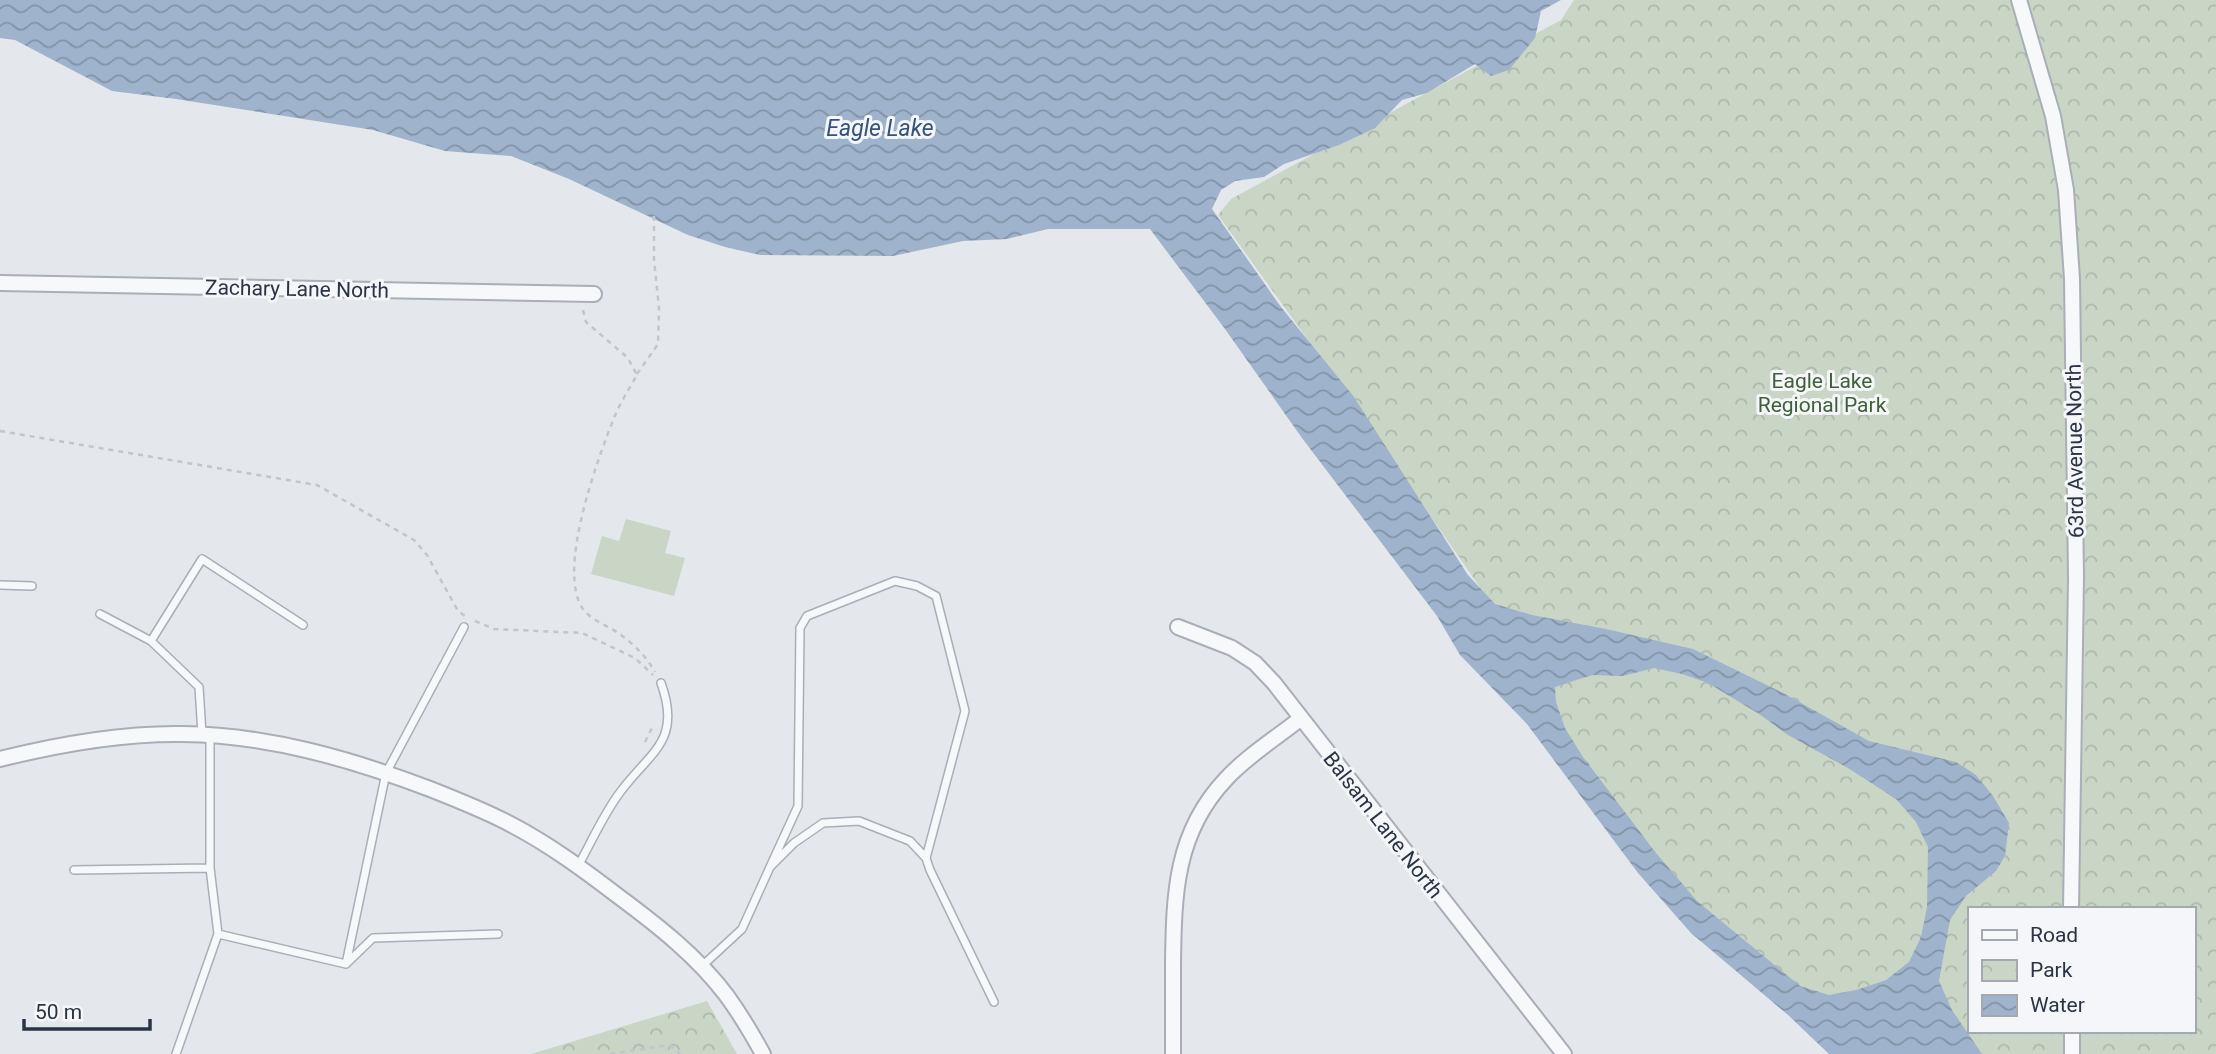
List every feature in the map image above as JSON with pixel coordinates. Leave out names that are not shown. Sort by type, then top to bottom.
[{"type":"street","name":"63rd Avenue North","points":[[2019,0],[2053,117],[2066,190],[2072,279],[2076,589],[2071,907]]},
{"type":"street","name":"Zachary Lane North","points":[[0,283],[594,293]]},
{"type":"street","name":"Balsam Lane North","points":[[1178,627],[1232,648],[1255,663],[1274,683],[1564,1054]]},
{"type":"street","points":[[1173,1054],[1174,912],[1178,872],[1189,836],[1205,806],[1226,779],[1300,719]]},
{"type":"street","points":[[0,759],[57,745],[119,737],[182,734],[206,736],[290,746],[344,759],[450,797],[511,824],[555,850],[657,924],[702,967],[726,995],[763,1054]]},
{"type":"street","points":[[2072,1033],[2072,1054]]},
{"type":"lane","points":[[151,640],[202,559],[303,625]]},
{"type":"lane","points":[[702,967],[742,929],[798,806],[800,628],[807,616],[895,581],[917,586],[936,596],[965,711],[926,858],[929,870],[994,1002]]},
{"type":"lane","points":[[0,585],[32,586]]},
{"type":"lane","points":[[100,614],[151,640],[198,687],[206,736],[209,868],[218,934],[176,1054]]},
{"type":"lane","points":[[346,964],[386,773],[464,626]]},
{"type":"lane","points":[[578,866],[621,791],[653,756],[666,732],[668,703],[661,683]]},
{"type":"lane","points":[[770,867],[794,843],[823,823],[859,821],[910,841],[926,858]]},
{"type":"lane","points":[[74,870],[209,868]]},
{"type":"lane","points":[[218,934],[346,964]]},
{"type":"lane","points":[[346,964],[373,938],[498,934]]},
{"type":"path","points":[[654,216],[653,260],[659,308],[658,344],[637,375],[615,416],[579,526],[573,564],[582,608],[642,652],[661,683]]},
{"type":"path","points":[[578,293],[586,322],[628,358],[637,375]]},
{"type":"path","points":[[0,431],[317,485],[414,540],[427,555],[458,611],[468,618],[494,629],[582,632],[635,658],[661,683]]},
{"type":"path","points":[[641,751],[655,722]]},
{"type":"path","points":[[610,1054],[669,1045],[680,1054]]},
{"type":"green space","name":"Eagle Lake Regional Park","points":[[1574,0],[2216,0],[2216,1054],[1869,1054],[1671,881],[1521,689],[1481,589],[1218,215],[1231,199],[1561,20]]},
{"type":"green space","points":[[626,519],[671,531],[665,553],[685,558],[674,596],[591,574],[602,536],[619,541]]},
{"type":"green space","points":[[707,1001],[737,1054],[531,1054]]},
{"type":"water","name":"Eagle Lake","points":[[0,0],[1561,0],[1541,11],[1535,38],[1509,70],[1491,76],[1475,64],[1427,93],[1402,100],[1375,128],[1339,145],[1284,164],[1264,177],[1235,181],[1221,190],[1212,209],[1281,307],[1354,397],[1468,575],[1495,604],[1532,615],[1693,649],[1785,694],[1869,741],[1956,762],[1976,775],[1993,796],[2009,823],[2005,856],[1996,871],[1966,896],[1950,920],[1939,981],[1952,1010],[1982,1054],[1829,1054],[1788,1015],[1691,933],[1638,873],[1527,724],[1460,655],[1437,616],[1302,438],[1150,229],[1048,229],[1007,239],[963,241],[893,256],[760,255],[688,235],[569,179],[511,156],[445,151],[373,130],[112,91],[15,40],[0,38]],"holes":[[[1654,668],[1708,683],[1788,735],[1848,768],[1896,799],[1916,822],[1928,847],[1927,907],[1921,937],[1909,962],[1886,980],[1829,995],[1800,986],[1697,901],[1656,853],[1583,757],[1565,728],[1556,702],[1555,687],[1592,675],[1623,676]]]}]
